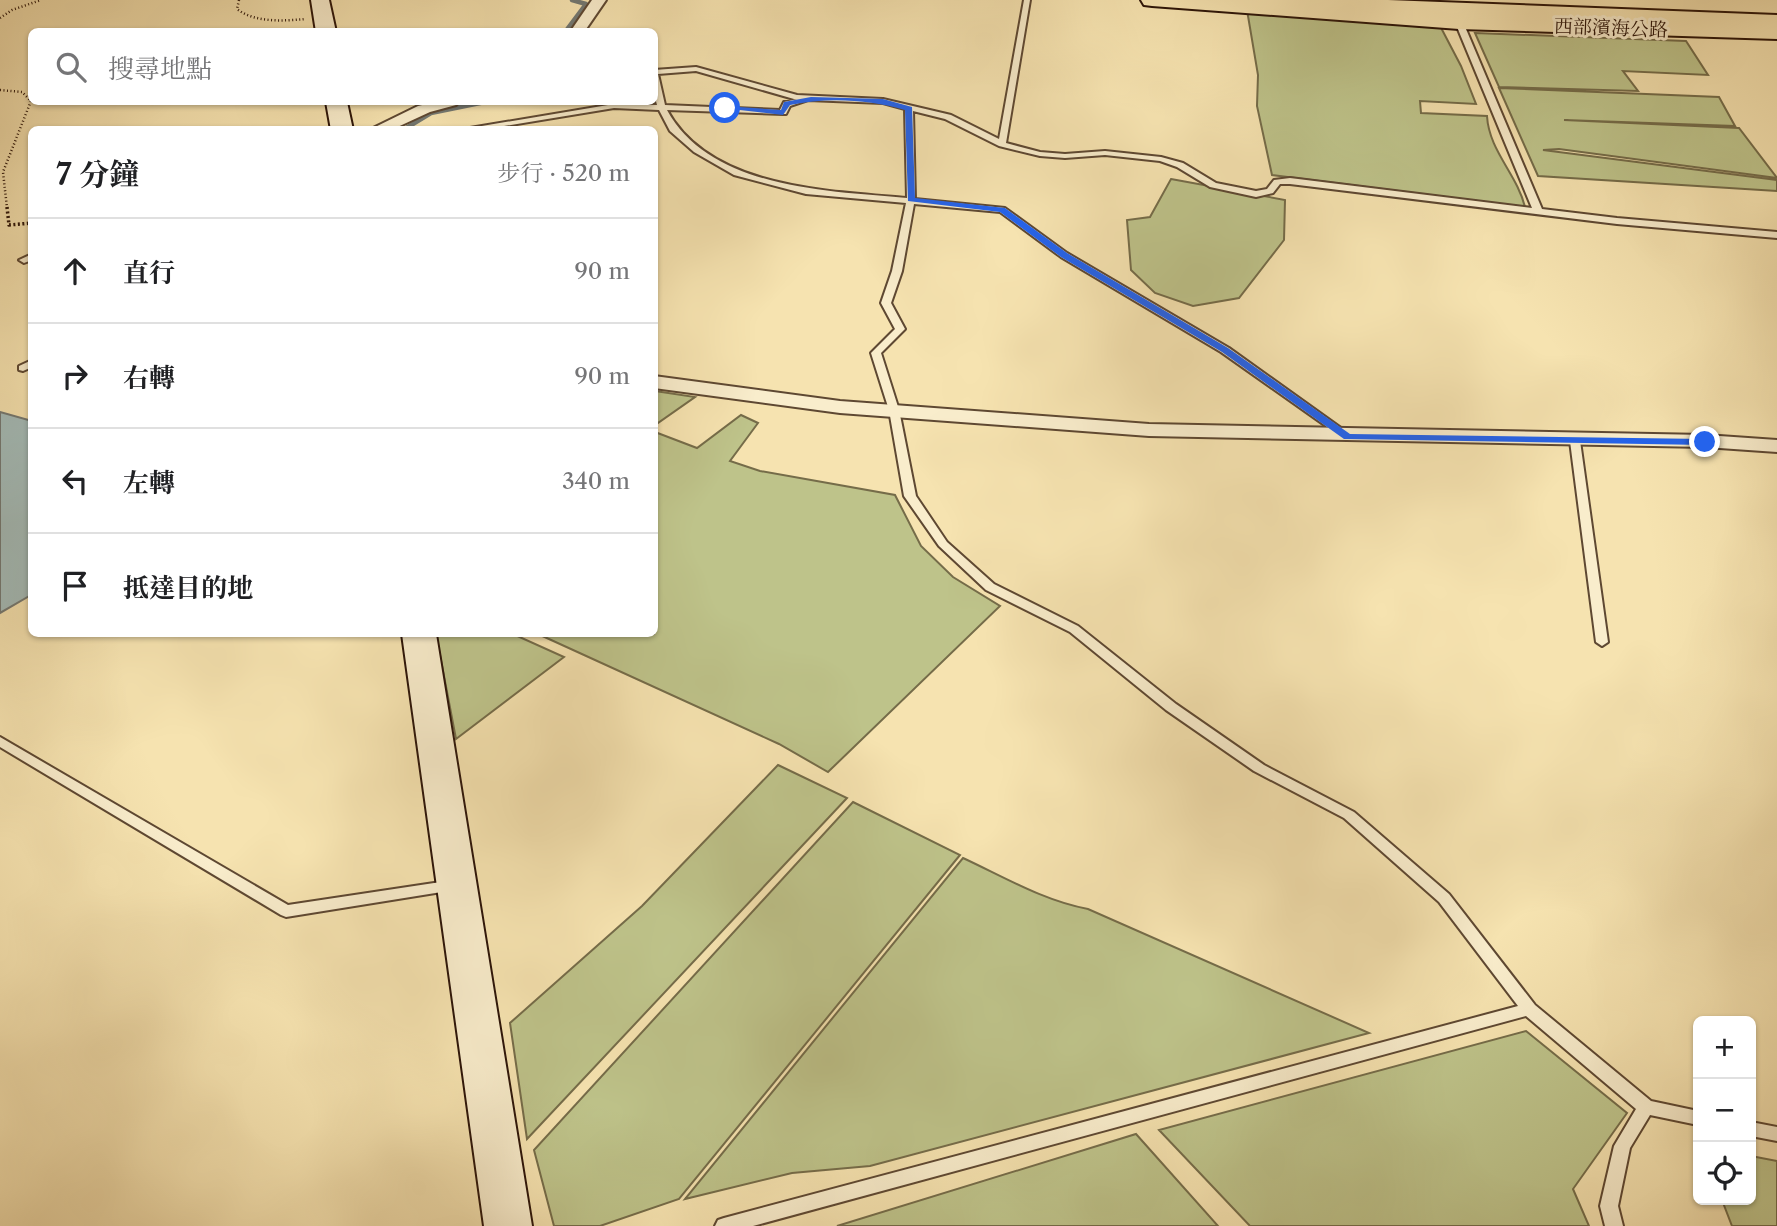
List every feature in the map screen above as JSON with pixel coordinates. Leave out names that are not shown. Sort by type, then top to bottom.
[{"type":"main road","name":"西部濱海公路","points":[[1152,0],[1459,22],[1603,29],[1777,32]]},
{"type":"main road","points":[[1221,0],[1603,29]]},
{"type":"main road","points":[[1291,0],[1455,11],[1777,22]]},
{"type":"main road","points":[[1364,0],[1458,7],[1679,14],[1777,14]]},
{"type":"main road","points":[[1444,0],[1552,1]]},
{"type":"main road","name":"西部濱海公路","points":[[1542,0],[1777,6]]},
{"type":"street","points":[[580,28],[599,0]]},
{"type":"street","points":[[338,105],[341,126]]},
{"type":"street","points":[[386,126],[439,105]]},
{"type":"street","points":[[658,383],[840,407],[1149,430],[1705,442],[1777,446]]},
{"type":"street","points":[[419,637],[508,1226]]},
{"type":"lane","points":[[1002,144],[1027,0]]},
{"type":"lane","points":[[1459,22],[1538,211]]},
{"type":"lane","points":[[658,72],[696,69],[811,99],[883,101],[948,117],[1002,144],[1051,156],[1105,153],[1161,159],[1181,166],[1207,182],[1256,194],[1270,191],[1277,182],[1290,181],[1538,211],[1777,235]]},
{"type":"lane","points":[[658,90],[662,109],[673,129],[697,150],[737,173],[806,191],[1002,210],[1064,255],[1225,350],[1348,436]]},
{"type":"lane","points":[[486,126],[614,106],[783,112],[787,104],[811,99]]},
{"type":"lane","points":[[909,109],[911,200],[897,271],[886,303],[900,329],[876,353],[894,410],[910,496],[943,544],[990,587],[1074,629],[1171,706],[1259,768],[1349,815],[1444,898],[1529,1009],[1646,1107],[1693,1117]]},
{"type":"lane","points":[[1575,440],[1602,642]]},
{"type":"lane","points":[[0,741],[286,911],[458,885]]},
{"type":"lane","points":[[724,1226],[1529,1009]]},
{"type":"lane","points":[[1614,1226],[1609,1206],[1622,1146],[1646,1107]]},
{"type":"lane","points":[[1756,1130],[1777,1134]]},
{"type":"path","points":[[0,18],[12,10],[41,0]]},
{"type":"path","points":[[239,0],[237,9],[244,15],[289,20],[323,16]]},
{"type":"path","points":[[0,90],[22,92],[28,98]]},
{"type":"path","points":[[28,223],[9,225],[3,172],[29,105]]},
{"type":"green space","points":[[1247,10],[1438,22],[1461,66],[1476,104],[1420,101],[1421,113],[1487,116],[1493,140],[1525,207],[1272,175],[1257,106],[1258,75]]},
{"type":"green space","points":[[1475,33],[1686,41],[1708,75],[1623,71],[1638,91],[1499,87]]},
{"type":"green space","points":[[1499,88],[1719,97],[1735,126],[1564,120],[1739,128],[1777,178],[1559,149],[1543,150],[1777,180],[1777,191],[1538,176]]},
{"type":"green space","points":[[1171,179],[1285,200],[1284,240],[1239,298],[1193,306],[1155,293],[1131,270],[1127,220],[1150,217]]},
{"type":"green space","points":[[658,391],[695,397],[658,423]]},
{"type":"green space","points":[[741,415],[758,423],[730,461],[760,471],[895,495],[921,546],[953,577],[1000,606],[828,772],[779,744],[545,637],[658,637],[658,433],[697,448]]},
{"type":"green space","points":[[437,637],[520,637],[564,657],[456,739]]},
{"type":"green space","points":[[778,765],[847,798],[527,1139],[510,1023],[642,906]]},
{"type":"green space","points":[[853,802],[960,855],[679,1199],[600,1226],[554,1226],[534,1150]]},
{"type":"green space","points":[[963,858],[1040,894],[1088,909],[1369,1033],[870,1166],[792,1173],[685,1199]]},
{"type":"green space","points":[[1526,1031],[1627,1113],[1573,1189],[1589,1226],[1250,1226],[1159,1130]]},
{"type":"green space","points":[[1136,1134],[1218,1226],[837,1226]]},
{"type":"green space","points":[[1756,1157],[1777,1161],[1777,1226],[1732,1226],[1724,1205],[1756,1205]]},
{"type":"water","points":[[0,412],[28,420],[28,597],[0,613]]},
{"type":"waterway","points":[[568,28],[586,4],[572,0]]},
{"type":"waterway","points":[[410,126],[431,113],[470,105]]},
{"type":"route","points":[[725,108],[783,112],[787,104],[811,99],[883,101],[909,109],[911,200],[1002,210],[1064,255],[1225,350],[1348,436],[1705,442]]}]
